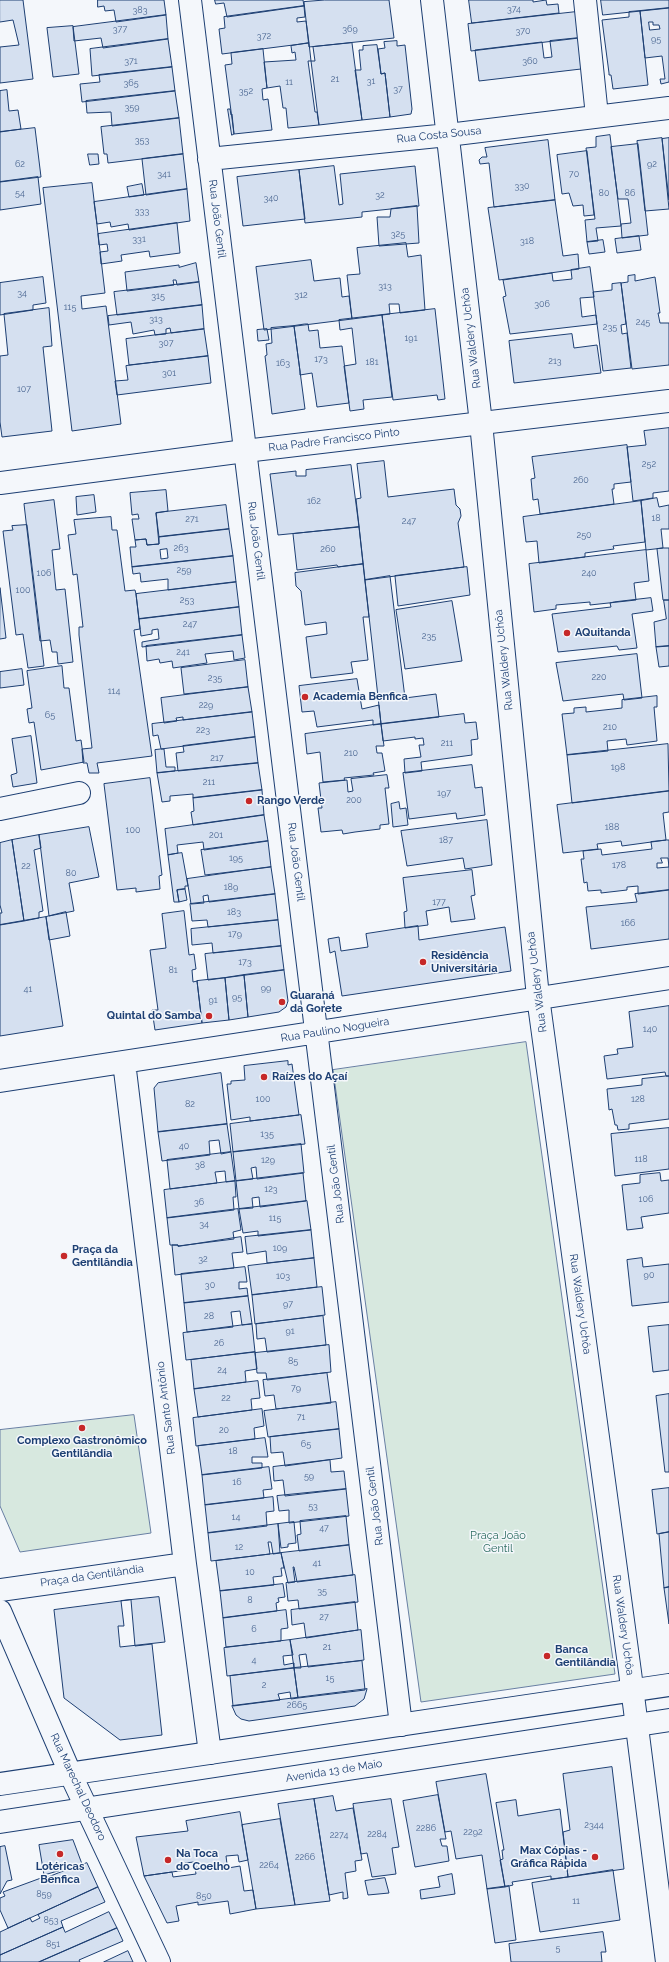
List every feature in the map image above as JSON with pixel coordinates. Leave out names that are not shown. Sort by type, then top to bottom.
[{"type":"street","name":"Rua João Gentil","points":[[190,0],[318,1033],[401,1725]]},
{"type":"street","name":"Rua Waldery Uchôa","points":[[432,0],[481,423],[538,997],[632,1689],[667,1962]]},
{"type":"street","points":[[585,0],[597,116]]},
{"type":"street","name":"Rua Costa Sousa","points":[[209,159],[448,135],[669,108]]},
{"type":"street","name":"Rua Padre Francisco Pinto","points":[[0,483],[245,451],[669,401]]},
{"type":"street","points":[[0,809],[79,794]]},
{"type":"street","name":"Rua Paulino Nogueira","points":[[0,1081],[669,978]]},
{"type":"street","name":"Rua Santo Antônio","points":[[124,1062],[185,1564],[210,1753]]},
{"type":"street","name":"Praça da Gentilândia","points":[[0,1590],[185,1564]]},
{"type":"street","name":"Rua Marechal Deodoro","points":[[0,1611],[70,1773],[88,1808],[159,1962]]},
{"type":"street","points":[[0,1784],[401,1725],[632,1689],[669,1685]]},
{"type":"street","name":"Avenida 13 de Maio","points":[[0,1822],[669,1720]]},
{"type":"green space","name":"Praça João Gentil","points":[[526,1042],[615,1674],[421,1702],[333,1070]]},
{"type":"green space","points":[[134,1415],[151,1533],[20,1552],[0,1506],[0,1430]]},
{"type":"building","points":[[0,0],[23,0],[33,79],[0,83],[0,47],[19,45],[13,20],[0,22]]},
{"type":"building","points":[[98,0],[164,0],[166,15],[116,22],[114,10],[105,11],[104,6],[98,7]]},
{"type":"building","points":[[215,0],[303,0],[304,6],[227,17],[224,3],[216,4]]},
{"type":"building","points":[[325,0],[389,0],[394,38],[309,47],[304,2]]},
{"type":"building","points":[[469,0],[533,0],[533,2],[546,0],[547,5],[558,4],[559,13],[472,23]]},
{"type":"building","points":[[601,0],[669,0],[669,8],[603,15]]},
{"type":"building","points":[[304,6],[305,17],[297,18],[297,22],[306,21],[309,43],[222,54],[219,29],[225,28],[224,17]]},
{"type":"building","points":[[669,8],[669,82],[661,84],[660,79],[665,79],[662,56],[645,58],[640,11]],"holes":[[[649,22],[653,22],[653,25],[659,25],[660,29],[650,30]]]},
{"type":"building","points":[[640,11],[648,85],[613,89],[611,75],[609,75],[602,20],[629,17],[629,12]]},
{"type":"building","points":[[576,12],[579,38],[471,51],[468,24]]},
{"type":"building","points":[[166,15],[168,39],[103,48],[101,38],[74,41],[73,27]]},
{"type":"building","points":[[73,26],[79,74],[53,77],[47,28]]},
{"type":"building","points":[[579,38],[583,67],[581,69],[479,81],[475,50],[542,42],[544,58],[552,57],[550,41]]},
{"type":"building","points":[[168,39],[172,67],[92,76],[90,49]]},
{"type":"building","points":[[397,41],[397,46],[405,45],[412,109],[411,114],[390,117],[385,73],[381,74],[378,49],[385,48],[384,42]]},
{"type":"building","points":[[309,43],[311,61],[308,61],[315,112],[317,112],[319,125],[288,128],[286,108],[283,108],[280,86],[267,88],[264,62],[296,60],[295,52],[292,53],[291,46]]},
{"type":"building","points":[[352,43],[362,120],[319,125],[311,61],[315,61],[313,47]]},
{"type":"building","points":[[377,45],[381,74],[385,73],[390,117],[362,120],[355,70],[361,70],[359,50],[363,50],[363,46]]},
{"type":"building","points":[[263,49],[267,88],[262,89],[263,100],[268,99],[272,130],[234,134],[225,65],[232,64],[231,53]]},
{"type":"building","points":[[172,67],[175,91],[82,102],[80,84],[100,82],[99,75]]},
{"type":"building","points":[[7,90],[9,111],[18,110],[21,129],[0,132],[0,91]]},
{"type":"building","points":[[175,91],[179,118],[112,126],[111,112],[87,113],[86,101]]},
{"type":"building","points":[[228,109],[230,109],[231,115],[232,114],[234,134],[232,135]]},
{"type":"building","points":[[179,118],[183,154],[108,163],[107,154],[104,154],[101,127]]},
{"type":"building","points":[[35,128],[41,177],[0,182],[0,132]]},
{"type":"building","points":[[610,135],[621,226],[596,228],[598,241],[587,242],[585,220],[595,219],[586,148],[596,147],[596,137]]},
{"type":"building","points":[[662,138],[669,209],[645,211],[637,141]]},
{"type":"building","points":[[669,138],[669,200],[662,139]]},
{"type":"building","points":[[548,140],[555,200],[494,207],[489,163],[480,164],[479,160],[482,157],[487,157],[485,148]]},
{"type":"building","points":[[638,144],[648,235],[622,238],[621,224],[631,223],[628,199],[618,199],[611,147]]},
{"type":"building","points":[[587,151],[594,215],[584,216],[583,205],[573,206],[569,193],[562,194],[557,155]]},
{"type":"building","points":[[88,154],[98,154],[99,164],[90,165]]},
{"type":"building","points":[[183,154],[187,189],[146,195],[142,159]]},
{"type":"building","points":[[334,166],[339,205],[343,204],[340,174],[415,166],[419,206],[362,212],[362,217],[305,223],[299,170]]},
{"type":"building","points":[[299,170],[305,219],[243,226],[237,177]]},
{"type":"building","points":[[38,177],[41,204],[0,210],[0,182]]},
{"type":"building","points":[[92,183],[105,293],[81,296],[82,309],[106,306],[121,424],[72,431],[43,188]]},
{"type":"building","points":[[142,184],[144,195],[129,197],[127,187]]},
{"type":"building","points":[[187,189],[190,221],[129,230],[128,224],[111,227],[110,222],[97,224],[94,202]]},
{"type":"building","points":[[555,200],[563,256],[578,254],[579,269],[499,280],[488,208]]},
{"type":"building","points":[[417,206],[419,243],[379,246],[377,217],[390,217],[391,209]]},
{"type":"building","points":[[177,223],[180,253],[150,257],[149,251],[121,255],[122,261],[101,264],[100,252],[108,251],[107,244],[99,245],[98,234]]},
{"type":"building","points":[[639,236],[641,250],[617,253],[615,239]]},
{"type":"building","points":[[603,240],[605,252],[589,254],[587,242]]},
{"type":"building","points":[[406,243],[408,257],[421,255],[425,310],[400,313],[399,304],[389,304],[390,314],[352,319],[347,275],[360,274],[357,248]]},
{"type":"building","points":[[311,260],[314,281],[340,278],[342,297],[349,296],[352,319],[264,330],[256,267]]},
{"type":"building","points":[[196,263],[199,282],[177,285],[176,280],[173,280],[174,285],[127,291],[125,272],[179,265],[179,267]]},
{"type":"building","points":[[590,267],[594,297],[580,298],[582,317],[596,315],[597,324],[510,334],[503,297],[506,296],[503,280],[552,273],[553,281],[572,279],[571,270]]},
{"type":"building","points":[[635,275],[635,281],[655,277],[660,323],[669,323],[669,365],[632,369],[621,283],[628,282],[628,276]]},
{"type":"building","points":[[43,277],[46,303],[33,305],[33,310],[0,315],[0,283]]},
{"type":"building","points":[[199,282],[202,305],[117,315],[114,292]]},
{"type":"building","points":[[621,283],[626,324],[621,325],[622,334],[627,333],[631,368],[603,371],[593,292],[612,290],[612,284]]},
{"type":"building","points":[[202,305],[204,329],[171,333],[170,328],[166,329],[166,334],[155,335],[154,330],[133,334],[131,322],[109,325],[108,316]]},
{"type":"building","points":[[49,308],[52,346],[43,347],[52,431],[2,437],[0,422],[0,356],[8,355],[4,314]]},
{"type":"building","points":[[435,309],[445,399],[438,400],[437,395],[393,400],[382,315]]},
{"type":"building","points":[[382,315],[392,397],[363,400],[364,409],[350,411],[344,366],[356,364],[352,328],[340,330],[339,320]]},
{"type":"building","points":[[308,324],[309,331],[318,330],[320,348],[342,346],[349,403],[317,407],[312,373],[300,375],[294,326]]},
{"type":"building","points":[[294,326],[305,409],[272,414],[265,356],[267,355],[266,344],[272,343],[271,328]]},
{"type":"building","points":[[204,329],[208,356],[129,365],[126,339]]},
{"type":"building","points":[[267,329],[269,340],[258,341],[257,330]]},
{"type":"building","points":[[572,334],[574,348],[597,345],[601,373],[514,383],[509,341]]},
{"type":"building","points":[[208,356],[211,383],[117,395],[115,381],[128,380],[126,366]]},
{"type":"building","points":[[669,428],[669,491],[653,493],[653,498],[633,501],[627,447],[646,445],[644,431]]},
{"type":"building","points":[[627,445],[631,482],[614,484],[614,489],[612,489],[614,504],[540,514],[538,499],[533,500],[531,479],[535,478],[532,457]]},
{"type":"building","points":[[384,461],[388,497],[454,489],[456,505],[460,509],[461,516],[458,523],[464,567],[365,580],[356,499],[361,498],[357,464]]},
{"type":"building","points":[[351,465],[359,527],[278,535],[270,474],[296,471],[296,476],[306,476],[306,470]]},
{"type":"building","points":[[166,490],[168,511],[156,513],[159,544],[147,545],[146,539],[135,540],[132,519],[139,519],[138,514],[132,515],[130,493]]},
{"type":"building","points":[[94,495],[96,512],[77,515],[76,497]]},
{"type":"building","points":[[657,498],[659,507],[669,505],[669,529],[661,529],[663,548],[646,550],[641,501]]},
{"type":"building","points":[[54,500],[60,549],[52,550],[56,590],[65,589],[73,662],[58,664],[57,652],[52,652],[50,640],[40,641],[24,504]]},
{"type":"building","points":[[641,501],[645,542],[613,546],[614,549],[585,553],[585,557],[539,563],[537,541],[526,542],[523,517]]},
{"type":"building","points":[[226,505],[229,529],[159,537],[156,513]]},
{"type":"building","points":[[111,517],[112,530],[117,530],[125,591],[135,590],[136,594],[140,629],[134,630],[152,756],[97,763],[99,773],[89,773],[87,763],[83,763],[82,749],[92,748],[79,635],[79,627],[83,627],[77,574],[73,575],[68,535],[76,534],[74,520]]},
{"type":"building","points":[[27,525],[44,666],[28,668],[23,634],[16,635],[3,531],[13,530],[12,526]]},
{"type":"building","points":[[359,527],[363,564],[338,567],[337,565],[297,570],[293,534]]},
{"type":"building","points":[[229,529],[233,556],[132,567],[130,547],[136,547],[135,540],[146,539],[147,545],[159,544],[159,537]],"holes":[[[167,549],[168,558],[161,559],[160,550]]]},
{"type":"building","points":[[669,548],[669,600],[663,600],[657,549]]},
{"type":"building","points":[[646,550],[649,581],[634,583],[636,600],[590,605],[590,602],[556,605],[556,609],[534,612],[529,564]]},
{"type":"building","points":[[233,556],[236,582],[168,590],[168,579],[141,582],[140,573],[133,574],[132,567]]},
{"type":"building","points":[[363,564],[369,617],[363,617],[368,660],[351,662],[353,673],[311,678],[306,637],[327,634],[326,622],[305,625],[301,591],[296,586],[295,573]]},
{"type":"building","points":[[467,567],[470,595],[398,606],[395,576]]},
{"type":"building","points":[[390,576],[405,698],[436,694],[439,717],[381,724],[365,580]]},
{"type":"building","points":[[236,582],[239,607],[139,619],[136,594]]},
{"type":"building","points":[[0,588],[6,638],[0,639]]},
{"type":"building","points":[[651,598],[653,611],[632,614],[637,648],[619,650],[617,646],[558,652],[552,614],[611,607],[610,603],[614,602]]},
{"type":"building","points":[[664,600],[669,600],[669,646],[656,647],[654,622],[666,619]]},
{"type":"building","points":[[452,601],[462,661],[405,669],[396,610]]},
{"type":"building","points":[[239,607],[242,635],[142,647],[142,642],[159,639],[158,629],[152,630],[152,634],[141,636],[139,619]]},
{"type":"building","points":[[242,635],[245,658],[234,660],[233,651],[205,654],[207,663],[173,668],[172,661],[160,663],[159,659],[147,661],[146,646]]},
{"type":"building","points":[[669,646],[669,666],[659,667],[656,647]]},
{"type":"building","points":[[637,654],[642,698],[624,700],[623,694],[563,701],[556,663]]},
{"type":"building","points":[[245,660],[248,687],[184,694],[181,668]]},
{"type":"building","points":[[62,666],[64,688],[69,688],[76,741],[81,740],[84,762],[41,770],[34,722],[29,723],[27,709],[32,708],[27,671]]},
{"type":"building","points":[[22,669],[24,685],[0,688],[0,672]]},
{"type":"building","points":[[357,679],[362,709],[379,705],[381,724],[373,725],[373,720],[317,727],[314,711],[302,712],[299,686]]},
{"type":"building","points":[[248,687],[252,712],[183,720],[183,717],[176,718],[177,721],[164,723],[161,698]]},
{"type":"building","points":[[657,696],[657,707],[654,707],[657,741],[627,745],[626,739],[607,741],[608,751],[567,755],[562,714],[574,713],[574,708],[586,707],[586,712],[622,708],[622,700]]},
{"type":"building","points":[[252,712],[255,737],[161,749],[158,735],[153,736],[152,724]]},
{"type":"building","points":[[464,714],[465,723],[476,722],[478,739],[471,740],[472,755],[421,762],[422,771],[405,773],[404,759],[421,757],[419,745],[424,745],[423,738],[415,739],[415,737],[383,741],[381,724]]},
{"type":"building","points":[[381,724],[384,746],[376,746],[377,753],[382,753],[385,771],[373,773],[374,775],[323,782],[320,752],[307,754],[305,734]]},
{"type":"building","points":[[31,736],[37,783],[13,787],[11,775],[17,773],[12,739]]},
{"type":"building","points":[[255,737],[258,763],[178,771],[176,753],[184,752],[183,746]]},
{"type":"building","points":[[668,744],[669,791],[572,803],[567,755]]},
{"type":"building","points":[[164,749],[166,767],[175,767],[175,771],[157,773],[155,750]]},
{"type":"building","points":[[258,763],[262,790],[193,798],[193,794],[170,796],[170,801],[162,802],[157,773]]},
{"type":"building","points":[[472,765],[475,788],[482,787],[485,815],[457,819],[456,813],[409,819],[403,773]]},
{"type":"building","points":[[387,775],[389,788],[385,788],[389,824],[380,825],[380,829],[343,834],[342,830],[321,832],[318,808],[322,808],[319,783],[347,780],[348,792],[353,791],[351,779]]},
{"type":"building","points":[[150,778],[162,875],[159,876],[160,889],[136,892],[136,888],[117,890],[104,784]]},
{"type":"building","points":[[262,790],[264,815],[193,825],[191,812],[194,811],[193,798]]},
{"type":"building","points":[[669,791],[669,812],[663,813],[666,840],[622,846],[621,841],[597,844],[598,849],[563,853],[557,805]]},
{"type":"building","points":[[399,802],[400,809],[406,808],[408,825],[393,827],[391,804]]},
{"type":"building","points":[[264,815],[268,841],[204,850],[203,842],[177,845],[178,853],[168,855],[165,829]]},
{"type":"building","points":[[487,820],[492,865],[465,869],[463,858],[407,866],[401,831]]},
{"type":"building","points":[[89,827],[99,877],[69,883],[74,911],[49,916],[39,835]]},
{"type":"building","points":[[39,835],[41,848],[34,850],[43,911],[39,912],[39,918],[24,921],[12,840]]},
{"type":"building","points":[[12,840],[24,921],[0,925],[0,913],[2,913],[0,905],[0,843]]},
{"type":"building","points":[[669,840],[669,867],[669,890],[638,894],[638,886],[627,887],[627,890],[601,893],[601,890],[588,891],[587,882],[584,883],[581,859],[584,859],[583,851],[601,849],[602,855],[652,849],[651,842]],"holes":[[[661,858],[668,858],[669,867],[657,868],[657,863],[662,863]]]},
{"type":"building","points":[[268,841],[271,867],[205,875],[201,850]]},
{"type":"building","points":[[182,853],[188,886],[185,886],[185,889],[177,890],[179,902],[174,902],[168,855]]},
{"type":"building","points":[[271,867],[275,894],[209,902],[208,895],[203,896],[204,903],[191,904],[187,879]]},
{"type":"building","points":[[472,870],[475,895],[471,896],[475,919],[451,922],[449,907],[426,911],[428,925],[405,928],[404,912],[407,911],[403,878]]},
{"type":"building","points":[[185,889],[187,900],[179,902],[177,890]]},
{"type":"building","points":[[669,890],[669,939],[591,949],[586,907],[637,902],[635,894]]},
{"type":"building","points":[[275,894],[278,920],[208,927],[207,920],[192,921],[190,904]]},
{"type":"building","points":[[184,911],[189,955],[194,954],[196,969],[192,970],[193,982],[197,981],[202,1023],[155,1030],[152,1010],[158,1010],[150,950],[166,948],[162,914]]},
{"type":"building","points":[[66,912],[70,936],[49,940],[46,917]]},
{"type":"building","points":[[46,917],[63,1026],[0,1036],[0,925]]},
{"type":"building","points":[[278,920],[281,946],[213,953],[212,943],[192,945],[191,929]]},
{"type":"building","name":"Residência Universitária","points":[[418,926],[419,940],[505,927],[511,971],[342,996],[335,951],[330,953],[328,939],[339,937],[341,951],[368,947],[366,934]]},
{"type":"building","points":[[281,946],[284,970],[208,980],[205,954]]},
{"type":"building","points":[[284,970],[288,1001],[286,1007],[279,1012],[248,1017],[244,975]]},
{"type":"building","points":[[244,975],[248,1017],[229,1020],[225,978]]},
{"type":"building","points":[[225,978],[229,1020],[202,1023],[197,981]]},
{"type":"building","points":[[669,1006],[669,1076],[666,1076],[665,1072],[607,1079],[604,1056],[618,1054],[617,1049],[633,1047],[629,1012]]},
{"type":"building","points":[[288,1061],[288,1065],[292,1064],[299,1115],[250,1121],[250,1117],[231,1120],[227,1084],[231,1084],[231,1081],[245,1080],[244,1066]]},
{"type":"building","points":[[221,1073],[227,1124],[158,1132],[154,1088],[158,1083]]},
{"type":"building","points":[[669,1076],[669,1119],[629,1124],[629,1129],[618,1130],[617,1125],[615,1125],[612,1109],[609,1110],[607,1089],[642,1085],[642,1079]]},
{"type":"building","points":[[301,1115],[305,1144],[233,1152],[230,1124]]},
{"type":"building","points":[[227,1124],[231,1152],[221,1154],[219,1140],[209,1141],[210,1155],[162,1161],[158,1132]]},
{"type":"building","points":[[669,1128],[669,1169],[615,1176],[611,1134]]},
{"type":"building","points":[[301,1144],[304,1173],[257,1179],[256,1167],[251,1168],[253,1179],[236,1181],[233,1152]]},
{"type":"building","points":[[231,1152],[235,1181],[226,1182],[225,1171],[215,1172],[217,1183],[170,1189],[167,1160]]},
{"type":"building","points":[[303,1173],[306,1201],[260,1207],[259,1197],[252,1198],[253,1208],[239,1209],[236,1181]]},
{"type":"building","points":[[660,1173],[661,1181],[669,1180],[669,1213],[641,1217],[643,1228],[627,1230],[622,1185],[640,1183],[640,1175]]},
{"type":"building","points":[[235,1181],[236,1197],[233,1197],[234,1210],[167,1218],[164,1190]]},
{"type":"building","points":[[307,1201],[311,1230],[258,1236],[258,1231],[243,1233],[239,1209]]},
{"type":"building","points":[[238,1209],[241,1230],[233,1232],[234,1239],[178,1246],[170,1245],[167,1218]]},
{"type":"building","points":[[311,1230],[314,1258],[267,1263],[266,1251],[247,1254],[245,1237]]},
{"type":"building","points":[[241,1237],[243,1252],[232,1253],[234,1268],[175,1275],[172,1245],[178,1246]]},
{"type":"building","points":[[314,1258],[317,1287],[252,1295],[248,1266]]},
{"type":"building","points":[[642,1258],[643,1267],[669,1264],[669,1302],[632,1306],[627,1260]]},
{"type":"building","points":[[245,1267],[247,1282],[239,1282],[239,1289],[247,1288],[248,1296],[184,1303],[181,1274]]},
{"type":"building","points":[[322,1287],[325,1315],[255,1324],[252,1295]]},
{"type":"building","points":[[248,1296],[252,1324],[242,1325],[240,1311],[231,1312],[233,1327],[187,1332],[184,1303]]},
{"type":"building","points":[[323,1316],[326,1345],[267,1352],[265,1338],[257,1339],[256,1324]]},
{"type":"building","points":[[252,1324],[255,1352],[186,1360],[183,1333]]},
{"type":"building","points":[[669,1325],[669,1370],[653,1372],[648,1327]]},
{"type":"building","points":[[329,1345],[331,1372],[267,1380],[266,1373],[257,1373],[255,1353]]},
{"type":"building","points":[[255,1352],[257,1369],[245,1371],[246,1382],[194,1389],[191,1360]]},
{"type":"building","points":[[327,1373],[331,1403],[276,1409],[274,1395],[265,1396],[263,1380]]},
{"type":"building","points":[[258,1381],[260,1398],[251,1399],[252,1410],[198,1417],[194,1389]]},
{"type":"building","points":[[669,1394],[669,1472],[665,1472],[656,1396]]},
{"type":"building","points":[[336,1402],[339,1429],[268,1437],[264,1411]]},
{"type":"building","points":[[262,1409],[264,1426],[254,1428],[255,1439],[196,1446],[193,1418]]},
{"type":"building","points":[[339,1429],[342,1458],[285,1466],[283,1452],[271,1453],[270,1437]]},
{"type":"building","points":[[265,1438],[268,1457],[252,1457],[252,1463],[262,1463],[262,1468],[202,1475],[198,1446]]},
{"type":"building","points":[[330,1460],[331,1472],[344,1471],[346,1489],[285,1496],[283,1480],[274,1481],[273,1467]]},
{"type":"building","points":[[269,1467],[272,1489],[263,1490],[264,1498],[205,1505],[202,1475]]},
{"type":"building","points":[[669,1488],[669,1532],[657,1534],[652,1490]]},
{"type":"building","points":[[346,1489],[349,1516],[289,1523],[289,1510],[279,1511],[277,1496]]},
{"type":"building","points":[[273,1497],[274,1511],[266,1512],[267,1526],[208,1533],[205,1505]]},
{"type":"building","points":[[346,1516],[349,1545],[299,1551],[297,1535],[301,1534],[300,1521]]},
{"type":"building","points":[[294,1522],[296,1543],[288,1544],[288,1547],[281,1548],[278,1524]]},
{"type":"building","points":[[278,1524],[280,1553],[273,1554],[271,1542],[268,1542],[270,1554],[211,1561],[208,1533]]},
{"type":"building","points":[[669,1532],[669,1587],[664,1588],[659,1534]]},
{"type":"building","points":[[349,1545],[353,1575],[297,1582],[293,1567],[295,1582],[288,1583],[281,1553]]},
{"type":"building","points":[[281,1553],[284,1568],[281,1568],[282,1576],[273,1577],[274,1585],[220,1591],[216,1561]]},
{"type":"building","points":[[355,1575],[358,1602],[299,1609],[298,1600],[288,1601],[286,1583]]},
{"type":"building","points":[[283,1584],[285,1597],[278,1598],[279,1602],[276,1603],[277,1611],[223,1618],[220,1591]]},
{"type":"building","points":[[669,1587],[669,1624],[664,1588]]},
{"type":"building","points":[[159,1597],[165,1642],[120,1647],[118,1626],[124,1626],[121,1601]]},
{"type":"building","points":[[131,1600],[135,1646],[152,1644],[162,1735],[120,1740],[64,1698],[54,1610]]},
{"type":"building","points":[[355,1602],[358,1630],[306,1638],[304,1623],[292,1625],[291,1610]]},
{"type":"building","points":[[286,1610],[288,1628],[281,1629],[281,1641],[226,1647],[223,1618]]},
{"type":"building","points":[[361,1630],[364,1660],[308,1667],[306,1654],[299,1655],[301,1668],[294,1668],[290,1640]]},
{"type":"building","points":[[290,1640],[293,1655],[283,1656],[284,1665],[294,1663],[294,1668],[227,1676],[224,1648]]},
{"type":"building","points":[[362,1661],[365,1690],[298,1698],[294,1668]]},
{"type":"building","points":[[294,1668],[298,1698],[291,1699],[290,1692],[278,1694],[280,1700],[233,1706],[230,1676]]},
{"type":"building","points":[[367,1689],[364,1699],[355,1706],[249,1721],[241,1719],[236,1715],[232,1706]]},
{"type":"building","points":[[612,1767],[624,1869],[568,1877],[563,1832],[570,1830],[563,1774]]},
{"type":"building","points":[[486,1774],[505,1887],[487,1889],[482,1855],[456,1859],[451,1831],[445,1832],[436,1782]]},
{"type":"building","points":[[438,1795],[446,1839],[440,1839],[442,1846],[447,1846],[449,1861],[415,1867],[403,1801]]},
{"type":"building","points":[[333,1796],[336,1811],[353,1808],[362,1860],[355,1861],[356,1871],[345,1873],[348,1898],[343,1899],[343,1892],[329,1895],[314,1799]]},
{"type":"building","points":[[314,1799],[330,1901],[295,1905],[278,1804]]},
{"type":"building","points":[[391,1799],[399,1847],[392,1848],[396,1874],[372,1877],[367,1853],[361,1854],[353,1804]]},
{"type":"building","points":[[516,1800],[518,1816],[560,1809],[568,1877],[551,1879],[551,1876],[512,1882],[513,1885],[505,1887],[500,1860],[503,1859],[502,1850],[504,1850],[496,1803]]},
{"type":"building","points":[[240,1812],[248,1860],[239,1862],[238,1855],[226,1856],[227,1864],[195,1868],[194,1862],[185,1863],[186,1870],[144,1876],[136,1837],[188,1831],[186,1821]]},
{"type":"building","points":[[280,1819],[295,1905],[256,1909],[242,1825]]},
{"type":"building","name":"Lotéricas Benfica","points":[[73,1840],[82,1864],[44,1875],[39,1845]]},
{"type":"building","points":[[5,1846],[12,1880],[7,1881],[0,1894],[0,1847]]},
{"type":"building","points":[[87,1863],[98,1887],[8,1928],[0,1910],[0,1898],[5,1896],[3,1892],[41,1878],[42,1883],[48,1877]]},
{"type":"building","points":[[227,1864],[228,1868],[240,1866],[244,1891],[253,1890],[256,1909],[230,1914],[228,1901],[198,1905],[198,1902],[176,1906],[179,1921],[167,1923],[144,1876],[172,1872],[173,1877],[196,1874],[195,1868]]},
{"type":"building","points":[[613,1870],[620,1920],[540,1932],[532,1883]]},
{"type":"building","points":[[452,1874],[455,1894],[421,1899],[420,1890],[440,1887],[438,1877]]},
{"type":"building","points":[[385,1878],[389,1893],[368,1895],[365,1881]]},
{"type":"building","points":[[509,1886],[516,1940],[495,1943],[487,1889]]},
{"type":"building","points":[[98,1887],[105,1902],[61,1921],[63,1927],[0,1955],[0,1932],[30,1918],[32,1922],[40,1918],[38,1915]]},
{"type":"building","points":[[109,1912],[117,1928],[39,1962],[0,1962],[0,1955],[63,1927],[65,1932]]},
{"type":"building","points":[[117,1928],[123,1941],[79,1960],[80,1962],[39,1962]]},
{"type":"building","points":[[603,1932],[606,1952],[601,1952],[602,1962],[511,1962],[509,1944]]},
{"type":"building","points":[[128,1951],[133,1962],[104,1962]]},
{"type":"place","name":"AQuitanda","points":[[567,633]]},
{"type":"place","name":"Academia Benfica","points":[[305,697]]},
{"type":"place","name":"Rango Verde","points":[[249,801]]},
{"type":"place","name":"Residência Universitária","points":[[423,962]]},
{"type":"place","name":"Guaraná da Gorete","points":[[282,1002]]},
{"type":"place","name":"Quintal do Samba","points":[[209,1016]]},
{"type":"place","name":"Raízes do Açaí","points":[[264,1077]]},
{"type":"place","name":"Praça da Gentilândia","points":[[64,1256]]},
{"type":"place","name":"Complexo Gastronômico Gentilândia","points":[[82,1428]]},
{"type":"place","name":"Banca Gentilândia","points":[[547,1656]]},
{"type":"place","name":"Lotéricas Benfica","points":[[60,1854]]},
{"type":"place","name":"Max Cópias - Gráfica Rápida","points":[[595,1857]]},
{"type":"place","name":"Na Toca do Coelho","points":[[168,1860]]}]
